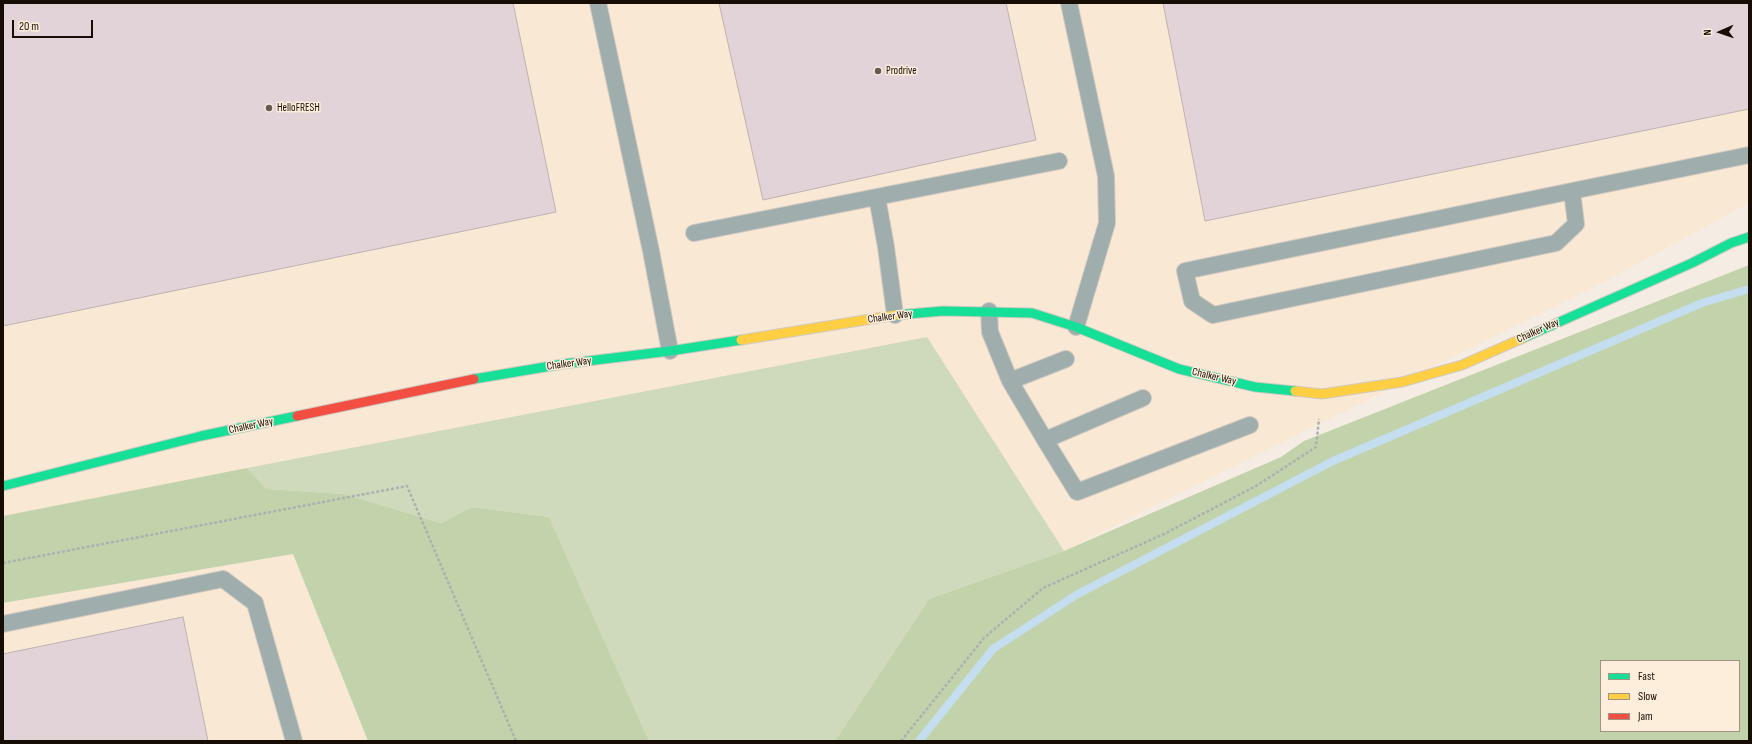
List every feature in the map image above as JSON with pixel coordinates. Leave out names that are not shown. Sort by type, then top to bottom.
[{"type":"street","name":"Chalker Way","points":[[3,486],[201,436],[500,374],[563,364],[670,351],[836,326],[895,315],[943,311],[1032,313],[1076,327],[1180,369],[1255,387],[1322,394],[1402,382],[1462,365],[1692,263],[1731,243],[1749,237]]},
{"type":"lane","points":[[598,3],[651,251],[670,351]]},
{"type":"lane","points":[[1068,3],[1098,140],[1106,184],[1107,223],[1076,327]]},
{"type":"lane","points":[[1572,191],[1576,224],[1556,242],[1213,315],[1192,301],[1185,271],[1572,191],[1749,155]]},
{"type":"lane","points":[[694,233],[1060,161]]},
{"type":"lane","points":[[877,197],[886,247],[895,315]]},
{"type":"lane","points":[[989,311],[990,332],[1010,382],[1077,492],[1250,425]]},
{"type":"lane","points":[[1010,382],[1066,359]]},
{"type":"lane","points":[[1045,440],[1143,398]]},
{"type":"lane","points":[[3,624],[223,579],[255,603],[294,741]]},
{"type":"path","points":[[901,741],[984,638],[1043,588],[1164,534],[1256,486],[1316,447],[1322,394]]},
{"type":"path","points":[[3,563],[406,486],[516,741]]},
{"type":"shaded area","points":[[3,3],[1749,3],[1749,203],[1604,282],[1074,546],[1281,457],[1304,441],[1749,265],[1749,741],[382,741],[277,463],[3,516]]},
{"type":"shaded area","points":[[293,554],[368,741],[3,741],[3,603]]},
{"type":"green space","points":[[1749,265],[1749,741],[835,741],[929,599],[1064,551],[1281,457],[1304,441]]},
{"type":"green space","points":[[927,337],[1064,551],[929,599],[835,741],[649,741],[549,517],[472,507],[441,523],[344,494],[267,489],[247,468]]},
{"type":"green space","points":[[247,468],[267,489],[344,494],[441,523],[472,507],[549,517],[649,741],[368,741],[293,554],[3,603],[3,516]]},
{"type":"building","name":"HelloFRESH","points":[[3,3],[513,3],[556,212],[3,326]]},
{"type":"building","name":"Prodrive","points":[[719,3],[1006,3],[1036,140],[763,200]]},
{"type":"building","points":[[1163,3],[1749,3],[1749,109],[1205,221]]},
{"type":"building","points":[[183,617],[208,741],[3,741],[3,654]]},
{"type":"waterway","points":[[919,741],[993,649],[1076,595],[1333,461],[1702,303],[1749,289]]},
{"type":"traffic: fast","points":[[1521,339],[1692,263],[1731,243],[1749,237]]},
{"type":"traffic: fast","points":[[896,315],[943,311],[1032,313],[1076,327],[1179,369],[1255,387],[1295,391]]},
{"type":"traffic: fast","points":[[474,379],[563,364],[670,351],[741,340]]},
{"type":"traffic: fast","points":[[3,486],[201,436],[297,416]]},
{"type":"traffic: slow","points":[[741,340],[896,315]]},
{"type":"traffic: slow","points":[[1295,391],[1322,394],[1402,382],[1462,365],[1521,339]]},
{"type":"traffic: jam","points":[[297,416],[474,379]]},
{"type":"place","name":"Prodrive","points":[[878,71]]},
{"type":"place","name":"HelloFRESH","points":[[269,108]]}]
